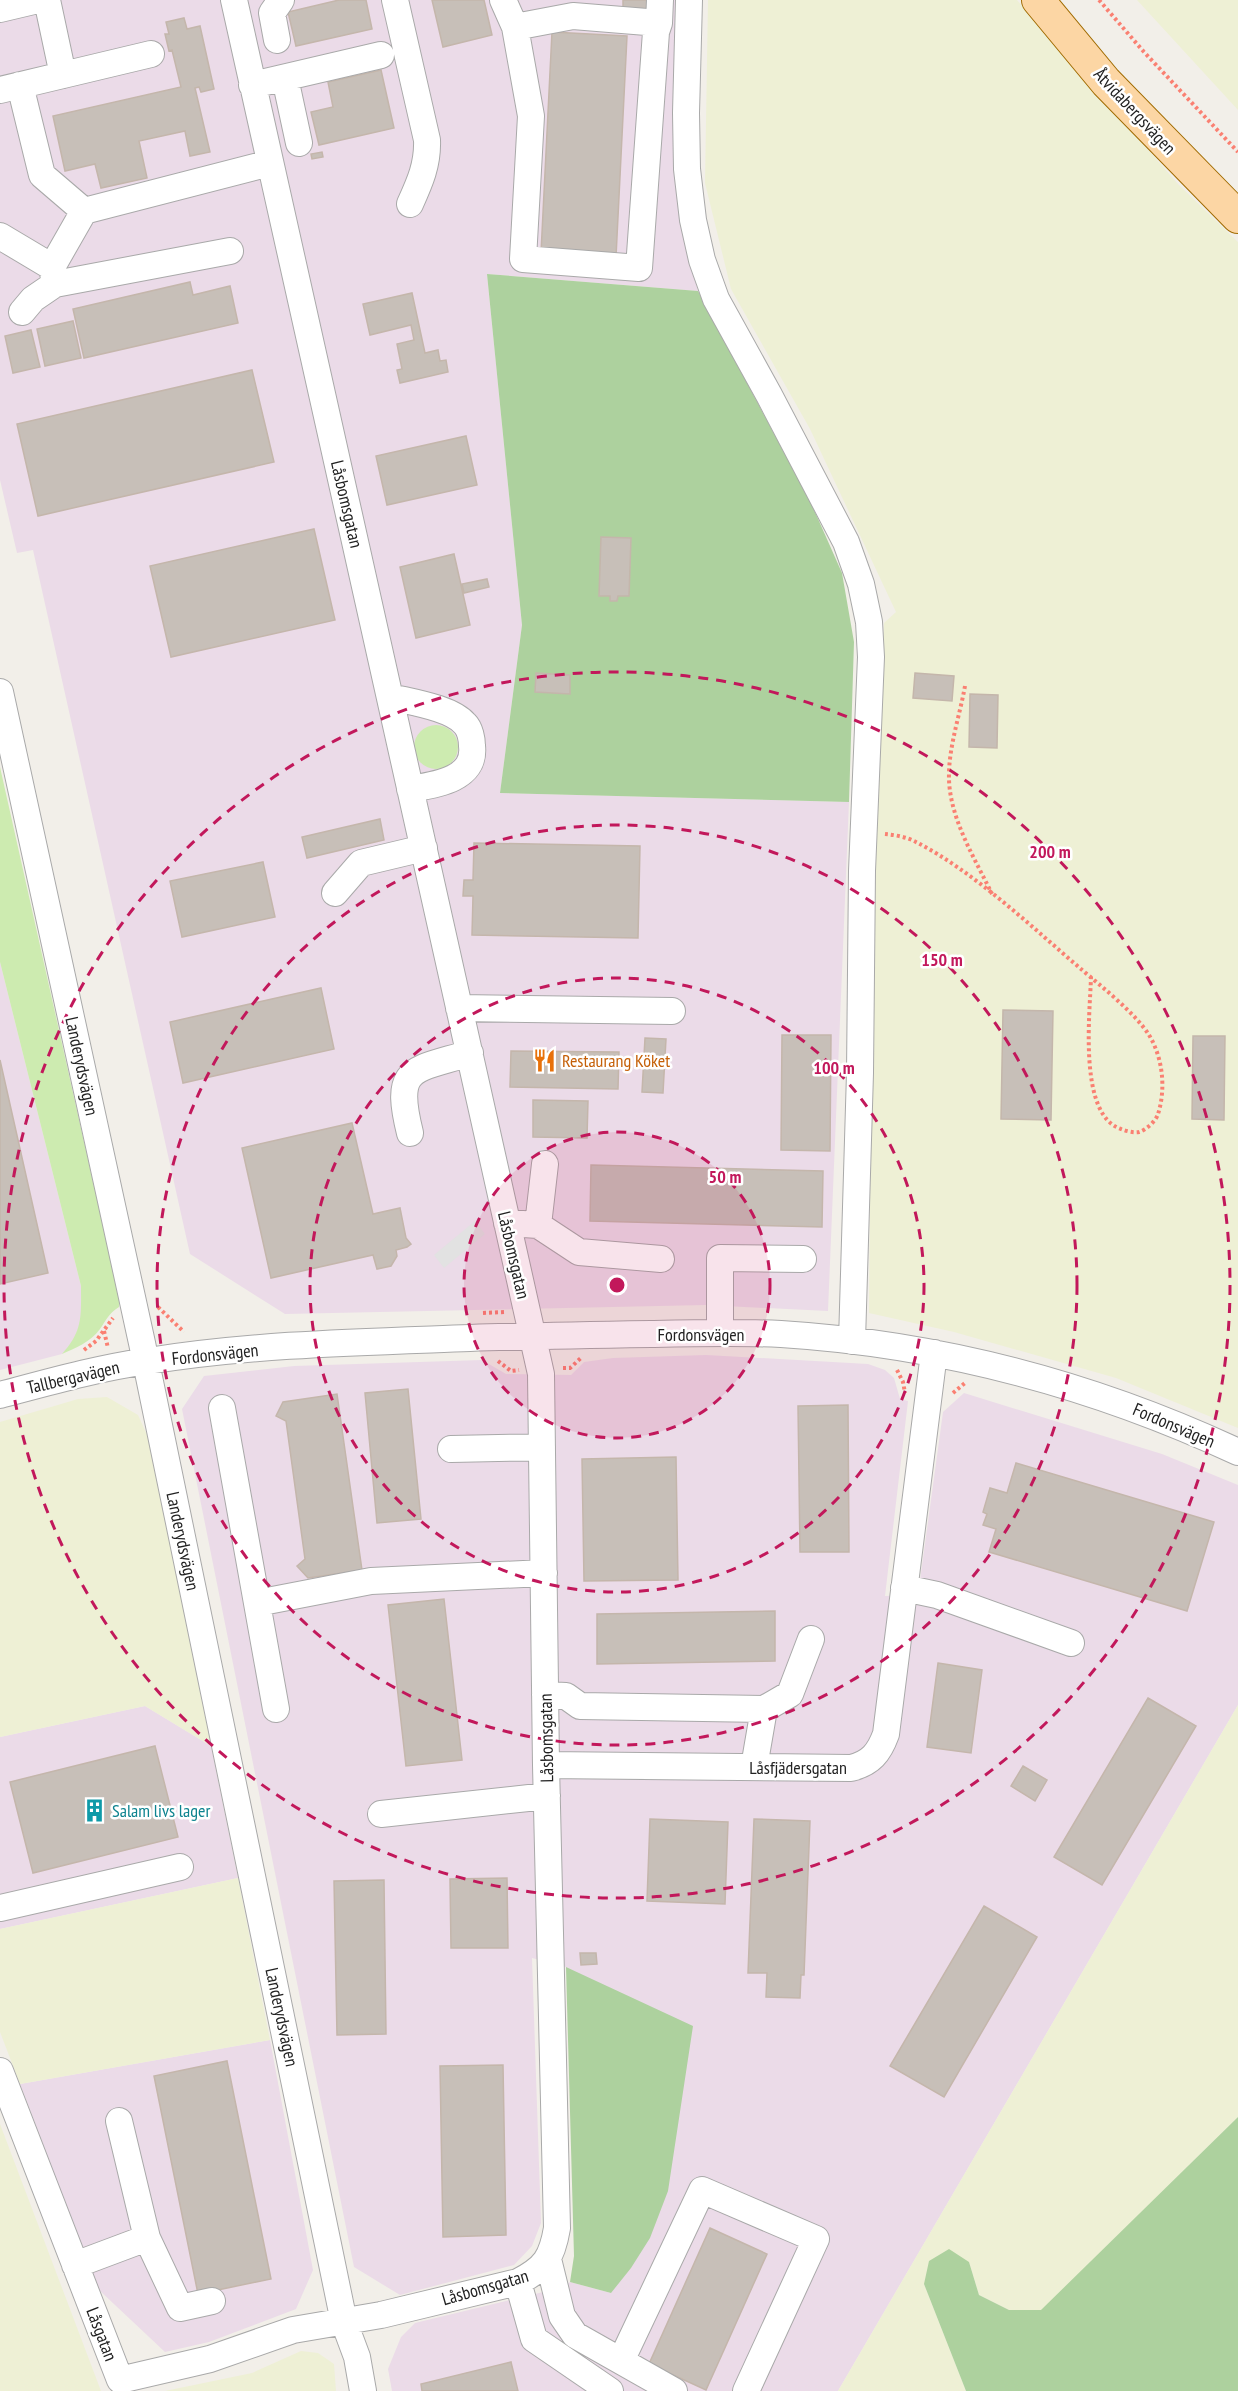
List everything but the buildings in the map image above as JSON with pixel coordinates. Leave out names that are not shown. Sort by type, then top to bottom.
[{"type":"main road","name":"Åtvidabergsvägen","points":[[1038,0],[1106,82],[1238,217]]},
{"type":"main road","name":"Åtvidabergsvägen","points":[[1065,0],[1121,68],[1238,189]]},
{"type":"street","name":"Låsbomsgatan","points":[[234,0],[540,1369],[546,1765],[557,2228],[555,2244],[548,2259],[537,2272],[518,2282],[344,2322]]},
{"type":"street","points":[[277,40],[272,13],[281,0]]},
{"type":"street","points":[[395,0],[427,140],[423,176],[410,204]]},
{"type":"street","points":[[503,0],[515,27],[531,116],[523,258],[639,268],[656,32],[660,12],[573,16],[515,27]]},
{"type":"street","points":[[689,0],[687,169],[693,220],[702,260],[716,299],[770,395],[846,542],[861,584],[869,622],[871,657],[864,831],[852,1341]]},
{"type":"street","points":[[26,2],[63,75]]},
{"type":"street","points":[[84,211],[42,175],[10,87],[151,54]]},
{"type":"street","points":[[252,86],[381,55]]},
{"type":"street","points":[[285,78],[299,142]]},
{"type":"street","points":[[22,312],[53,275],[84,211],[270,163]]},
{"type":"street","points":[[0,236],[53,275],[230,251]]},
{"type":"street","name":"Landerydsvägen","points":[[0,692],[146,1361],[344,2322],[357,2358],[363,2391]]},
{"type":"street","points":[[391,697],[441,710],[455,717],[466,724],[471,737],[473,749],[470,762],[463,771],[454,778],[439,784],[410,789]]},
{"type":"street","points":[[335,893],[361,863],[424,848]]},
{"type":"street","points":[[459,1008],[672,1011]]},
{"type":"street","points":[[410,1133],[403,1102],[405,1083],[415,1071],[470,1053]]},
{"type":"street","points":[[538,1225],[544,1164]]},
{"type":"street","points":[[507,1223],[538,1225],[579,1252],[661,1259]]},
{"type":"street","points":[[720,1333],[720,1258],[802,1260]]},
{"type":"street","name":"Fordonsvägen","points":[[146,1361],[202,1353],[344,1342],[533,1336],[779,1334],[852,1341],[934,1353],[1033,1375],[1118,1401],[1238,1452]]},
{"type":"street","name":"Låsfjädersgatan","points":[[546,1765],[851,1768],[864,1764],[874,1757],[882,1746],[886,1734],[934,1353]]},
{"type":"street","name":"Tallbergavägen","points":[[0,1395],[146,1361]]},
{"type":"street","points":[[222,1408],[276,1709]]},
{"type":"street","points":[[451,1449],[542,1448]]},
{"type":"street","points":[[257,1603],[371,1581],[544,1573]]},
{"type":"street","points":[[904,1588],[937,1595],[1071,1642]]},
{"type":"street","points":[[545,1695],[566,1696],[580,1706],[764,1709],[790,1694],[811,1639]]},
{"type":"street","points":[[754,1767],[764,1709]]},
{"type":"street","points":[[381,1814],[547,1796]]},
{"type":"street","points":[[0,1908],[180,1867]]},
{"type":"street","name":"Låsgatan","points":[[0,2071],[120,2380],[210,2359],[293,2330],[344,2322]]},
{"type":"street","points":[[119,2121],[147,2238],[180,2308],[212,2301]]},
{"type":"street","points":[[621,2361],[702,2190],[816,2239],[746,2391]]},
{"type":"street","points":[[75,2265],[147,2238]]},
{"type":"street","points":[[548,2259],[562,2316],[575,2335],[674,2391]]},
{"type":"street","points":[[518,2282],[534,2339],[610,2391]]},
{"type":"path","points":[[1099,0],[1144,52],[1238,152]]},
{"type":"path","points":[[965,686],[951,748],[950,789],[954,812],[993,894]]},
{"type":"path","points":[[864,831],[914,841],[993,894],[1091,977],[1111,994],[1149,1034],[1161,1061],[1162,1101],[1156,1119],[1140,1132],[1128,1132],[1115,1127],[1103,1115],[1095,1100],[1090,1054],[1091,977]]},
{"type":"path","points":[[489,1312],[491,1360],[505,1365],[511,1371],[570,1368],[583,1357],[589,1356]]},
{"type":"path","points":[[894,1366],[903,1382],[905,1394],[948,1400],[960,1387],[973,1380]]},
{"type":"shaded area","points":[[0,0],[680,0],[676,126],[679,216],[698,291],[487,274],[522,625],[500,793],[849,802],[828,1311],[705,1305],[285,1314],[190,1254],[33,550],[17,553],[0,480]]},
{"type":"shaded area","points":[[0,962],[81,1286],[81,1320],[74,1341],[62,1354],[0,1370]]},
{"type":"shaded area","points":[[475,1221],[485,1234],[444,1268],[434,1255]]},
{"type":"shaded area","points":[[706,1355],[868,1364],[885,1370],[894,1378],[900,1399],[908,1401],[885,1596],[918,1595],[943,1412],[964,1393],[1162,1454],[1238,1485],[1238,1705],[838,2391],[392,2391],[388,2369],[401,2337],[415,2323],[564,2287],[570,2282],[611,2293],[566,1967],[532,1958],[541,2223],[532,2246],[514,2265],[400,2295],[354,2267],[182,1409],[204,1376],[294,1366],[482,1360],[506,1374],[571,1375],[584,1362],[613,1358]]},
{"type":"shaded area","points":[[145,1706],[211,1746],[238,1878],[0,1929],[0,1737]]},
{"type":"shaded area","points":[[270,2040],[313,2270],[296,2309],[209,2342],[165,2352],[98,2289],[20,2084]]},
{"type":"green space","points":[[708,0],[1017,0],[1178,184],[1238,242],[1238,1428],[1116,1378],[954,1332],[869,1313],[873,877],[884,623],[896,612],[810,429],[731,289],[705,183]]},
{"type":"green space","points":[[1137,0],[1238,0],[1238,110]]},
{"type":"green space","points":[[487,274],[698,291],[811,503],[842,573],[854,642],[849,802],[500,793],[522,625]]},
{"type":"green space","points":[[436,725],[451,732],[458,747],[451,762],[436,769],[421,762],[414,747],[421,732]]},
{"type":"green space","points":[[0,767],[119,1298],[119,1307],[110,1314],[92,1338],[62,1354],[74,1338],[79,1323],[81,1286],[0,962]]},
{"type":"green space","points":[[107,1397],[138,1415],[149,1439],[211,1746],[145,1706],[0,1737],[0,1422],[78,1399]]},
{"type":"green space","points":[[1238,1705],[1238,2117],[1042,2310],[1009,2310],[979,2295],[969,2262],[924,2284],[966,2391],[838,2391]]},
{"type":"green space","points":[[238,1878],[270,2040],[20,2084],[0,2032],[0,1929]]},
{"type":"green space","points":[[566,1967],[693,2026],[668,2191],[650,2238],[631,2268],[611,2293],[570,2282],[574,2256]]},
{"type":"green space","points":[[1238,2117],[1238,2391],[966,2391],[924,2284],[929,2261],[949,2249],[969,2262],[979,2295],[1009,2310],[1041,2310]]},
{"type":"green space","points":[[0,2124],[101,2391],[0,2391]]},
{"type":"green space","points":[[301,2351],[318,2353],[334,2364],[336,2391],[165,2391],[252,2373]]},
{"type":"place","name":"Restaurang Köket","points":[[544,1060]]},
{"type":"place","name":"Salam livs lager","points":[[94,1810]]}]
